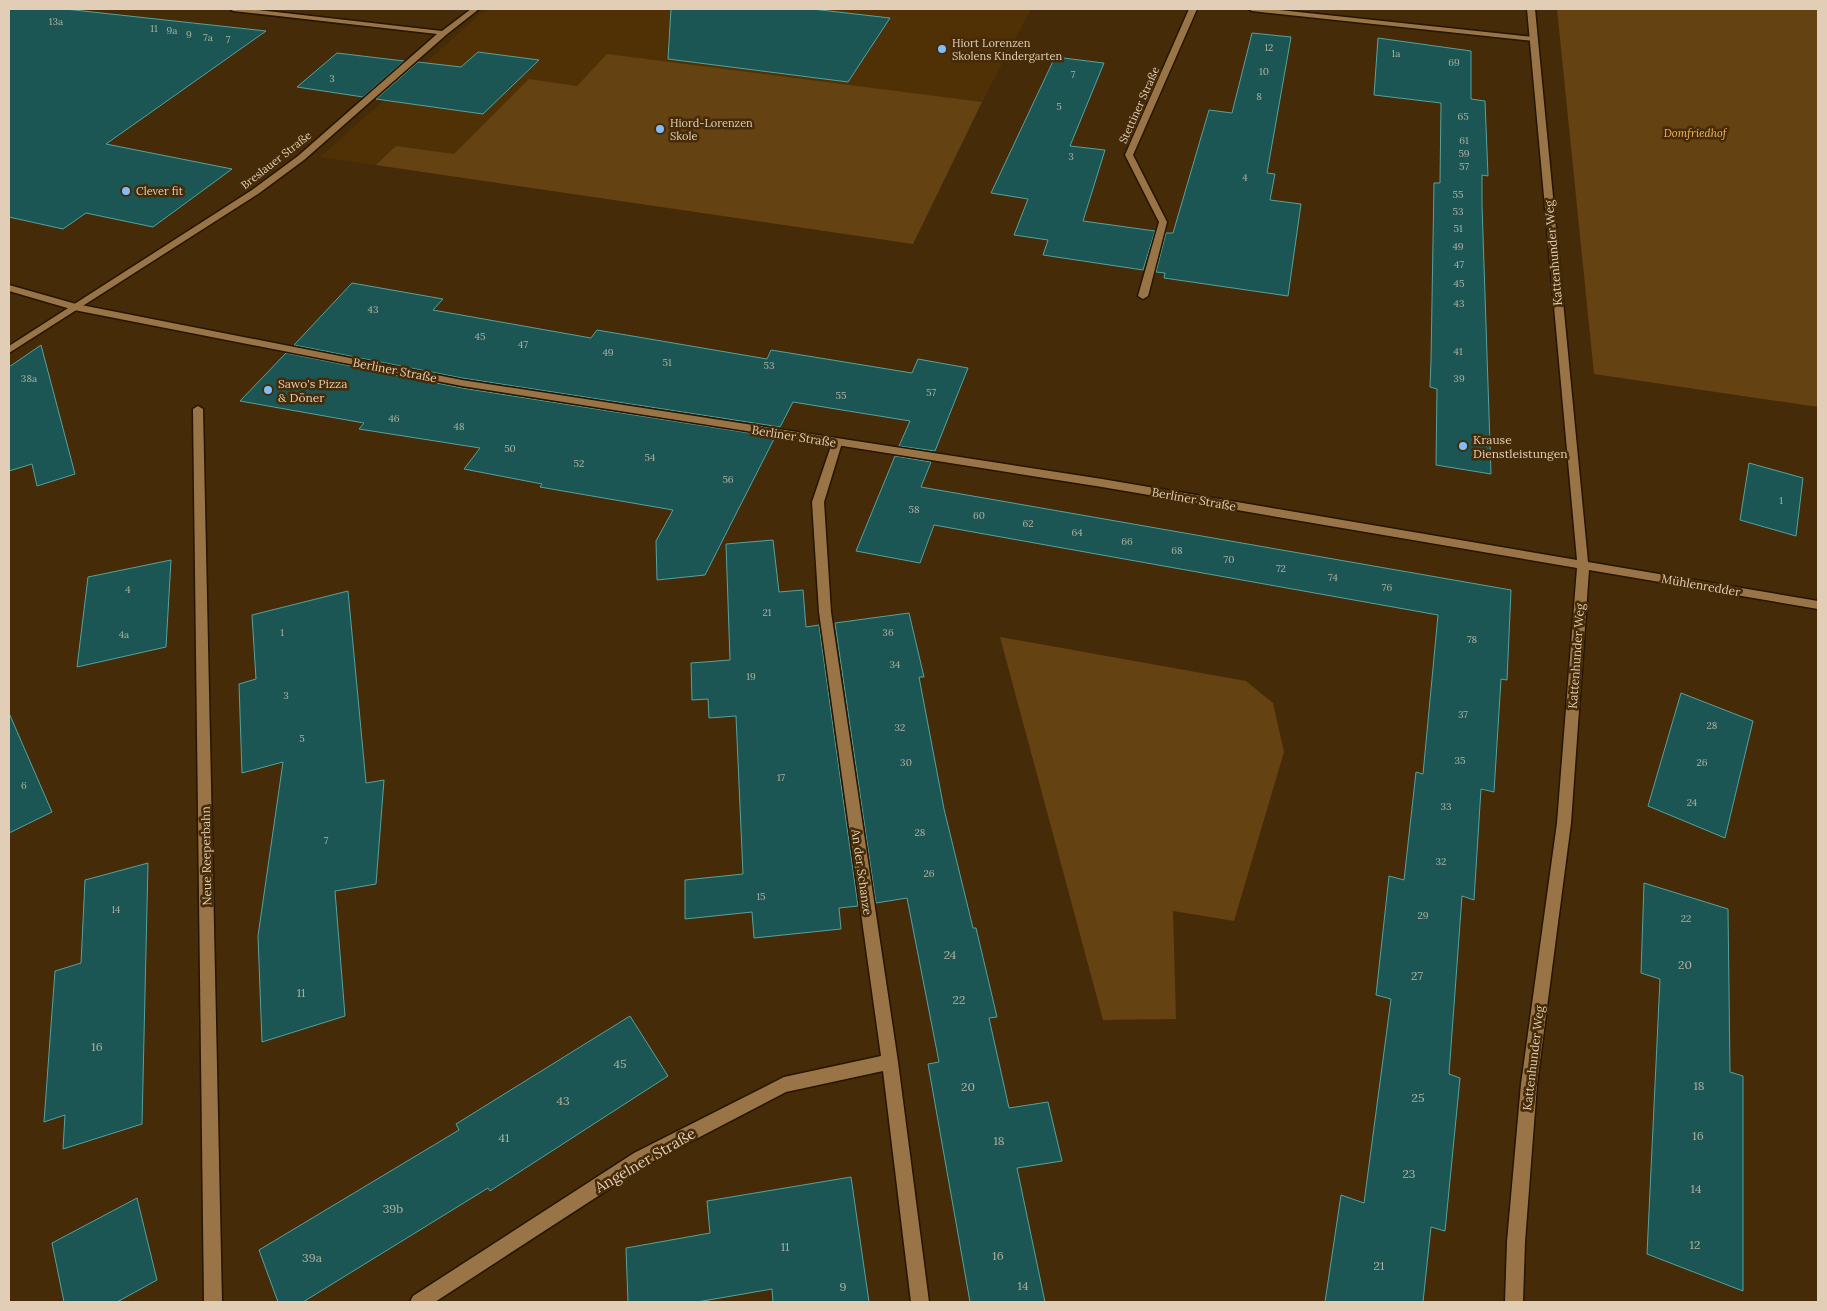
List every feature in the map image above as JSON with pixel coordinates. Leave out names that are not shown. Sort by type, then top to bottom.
[{"type":"street","points":[[233,9],[443,33]]},
{"type":"street","name":"Breslauer Straße","points":[[9,350],[262,186],[301,158],[443,33],[474,9]]},
{"type":"street","name":"Stettiner Straße","points":[[1143,296],[1163,222],[1130,155],[1194,9]]},
{"type":"street","points":[[1252,9],[1534,39]]},
{"type":"street","name":"Kattenhunder Weg","points":[[1514,1302],[1516,1242],[1529,1084],[1564,823],[1583,566],[1531,9]]},
{"type":"street","name":"Berliner Straße","points":[[9,288],[74,307],[462,383],[1102,484],[1583,566]]},
{"type":"street","name":"Neue Reeperbahn","points":[[198,409],[213,1302]]},
{"type":"street","name":"An der Schanze","points":[[837,443],[818,502],[825,612],[890,1062],[920,1302]]},
{"type":"street","name":"Mühlenredder","points":[[1583,566],[1818,605]]},
{"type":"street","name":"Angelner Straße","points":[[419,1302],[640,1159],[784,1085],[890,1062]]},
{"type":"shaded area","name":"Hiord-Lorenzen Skole","points":[[488,9],[1031,9],[982,102],[913,244],[320,157]]},
{"type":"green space","name":"Domfriedhof","points":[[1557,9],[1818,9],[1818,407],[1594,374]]},
{"type":"green space","name":"Hiord-Lorenzen Skole","points":[[607,54],[982,102],[913,244],[376,165],[396,146],[454,154],[529,79],[577,86]]},
{"type":"green space","points":[[1000,637],[1246,681],[1273,703],[1284,752],[1234,921],[1173,911],[1176,1019],[1103,1020]]},
{"type":"building","points":[[9,9],[65,9],[266,31],[106,144],[232,169],[153,227],[86,213],[63,229],[9,217]]},
{"type":"building","points":[[671,9],[812,9],[890,18],[848,82],[668,59]]},
{"type":"building","points":[[1252,33],[1291,37],[1267,173],[1275,174],[1270,200],[1301,204],[1288,296],[1164,278],[1165,273],[1156,272],[1166,233],[1173,233],[1209,110],[1232,113]]},
{"type":"building","points":[[1378,38],[1471,51],[1471,99],[1485,101],[1488,176],[1482,175],[1482,205],[1491,474],[1436,465],[1437,389],[1430,387],[1434,183],[1440,183],[1441,103],[1374,95]]},
{"type":"building","points":[[478,52],[539,60],[483,114],[376,99],[418,62],[461,67]]},
{"type":"building","points":[[337,53],[404,61],[363,97],[297,87]]},
{"type":"building","points":[[1055,57],[1104,63],[1070,146],[1105,150],[1083,221],[1155,231],[1143,270],[1043,255],[1048,240],[1014,235],[1028,199],[991,193]]},
{"type":"building","points":[[352,283],[443,299],[433,310],[591,338],[597,330],[767,359],[771,350],[912,373],[918,359],[968,368],[935,451],[899,446],[910,421],[793,402],[780,427],[462,378],[294,345]]},
{"type":"building","points":[[41,345],[75,474],[37,486],[32,464],[9,471],[9,367]]},
{"type":"building","points":[[286,353],[462,388],[775,437],[705,575],[657,580],[656,541],[673,510],[540,487],[542,484],[464,469],[480,448],[359,429],[364,423],[240,401]]},
{"type":"building","points":[[895,456],[931,462],[921,487],[1511,590],[1507,680],[1501,679],[1494,792],[1481,789],[1474,900],[1462,896],[1449,1074],[1460,1078],[1445,1231],[1431,1227],[1423,1302],[1325,1302],[1341,1195],[1364,1203],[1391,999],[1376,995],[1389,876],[1404,880],[1416,772],[1423,774],[1438,615],[934,525],[920,563],[856,551]]},
{"type":"building","points":[[1749,463],[1803,478],[1796,536],[1740,520]]},
{"type":"building","points":[[773,540],[779,592],[803,590],[806,627],[819,625],[858,906],[839,908],[841,929],[754,938],[752,912],[685,919],[685,880],[743,874],[736,716],[709,718],[708,699],[692,700],[691,663],[730,660],[726,544]]},
{"type":"building","points":[[171,560],[166,647],[77,667],[88,577]]},
{"type":"building","points":[[348,591],[366,783],[384,780],[376,884],[335,891],[345,1016],[262,1042],[258,936],[283,762],[242,773],[239,684],[256,679],[252,615]]},
{"type":"building","points":[[909,613],[924,677],[919,677],[944,809],[973,928],[976,928],[997,1017],[989,1018],[1009,1108],[1048,1102],[1062,1161],[1017,1168],[1045,1302],[970,1302],[928,1064],[939,1062],[907,898],[876,903],[835,623]]},
{"type":"building","points":[[1681,693],[1753,721],[1725,838],[1648,806]]},
{"type":"building","points":[[9,713],[52,812],[9,833]]},
{"type":"building","points":[[148,863],[142,1124],[63,1149],[65,1115],[44,1122],[55,971],[81,963],[85,880]]},
{"type":"building","points":[[1644,883],[1728,909],[1730,1072],[1743,1076],[1743,1291],[1647,1254],[1660,979],[1641,973]]},
{"type":"building","points":[[630,1016],[668,1076],[490,1191],[488,1188],[303,1302],[278,1302],[259,1250],[459,1130],[456,1124]]},
{"type":"building","points":[[851,1177],[869,1302],[773,1302],[772,1289],[697,1302],[628,1302],[626,1248],[710,1233],[707,1201]]},
{"type":"building","points":[[137,1198],[157,1280],[117,1302],[64,1302],[52,1243]]},
{"type":"place","name":"Hiort Lorenzen Skolens Kindergarten","points":[[942,49]]},
{"type":"place","name":"Hiord-Lorenzen Skole","points":[[660,129]]},
{"type":"place","name":"Clever fit","points":[[126,191]]},
{"type":"place","name":"Sawo's Pizza & Döner","points":[[268,390]]},
{"type":"place","name":"Krause Dienstleistungen","points":[[1463,446]]}]
